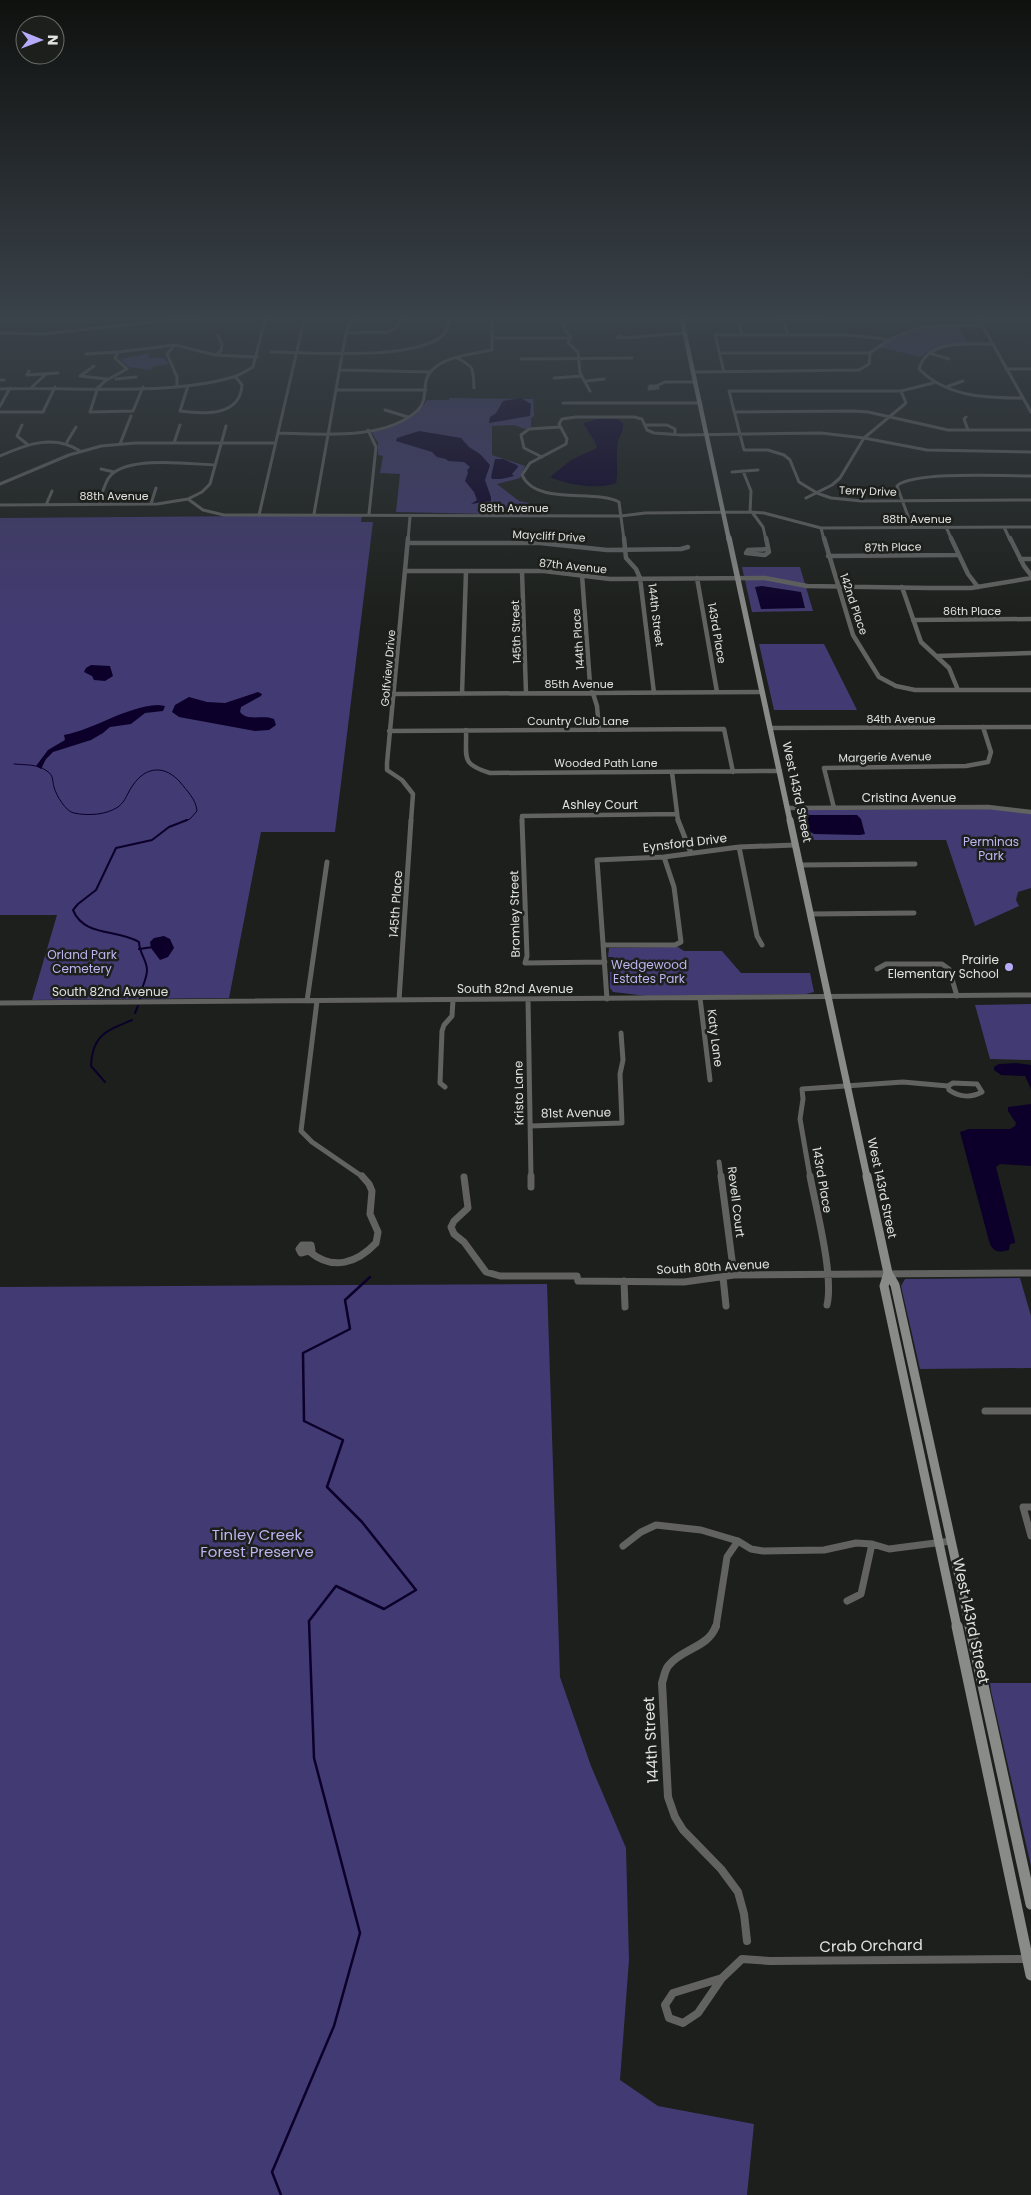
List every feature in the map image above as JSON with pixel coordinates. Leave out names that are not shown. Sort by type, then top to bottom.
[{"type":"main road","name":"West 143rd Street","points":[[704,418],[888,1273],[895,1285],[1031,1904]]},
{"type":"main road","name":"West 143rd Street","points":[[888,1273],[884,1286],[1031,1974]]},
{"type":"street","points":[[120,444],[129,418]]},
{"type":"street","points":[[259,514],[281,418]]},
{"type":"street","points":[[314,514],[331,418]]},
{"type":"street","points":[[278,433],[329,433],[368,430],[404,418]]},
{"type":"street","points":[[566,418],[558,423],[567,439],[566,444],[529,464],[522,475],[526,482],[551,494],[615,499],[619,502],[621,516]]},
{"type":"street","points":[[640,418],[644,420],[647,430],[650,432],[675,434],[821,433],[944,451],[1031,452]]},
{"type":"street","points":[[737,418],[740,433]]},
{"type":"street","points":[[806,498],[832,485],[840,478],[864,438],[886,418]]},
{"type":"street","points":[[894,418],[936,428],[1031,430]]},
{"type":"street","points":[[965,418],[968,430]]},
{"type":"street","points":[[22,425],[17,436],[27,444]]},
{"type":"street","points":[[174,443],[180,425]]},
{"type":"street","points":[[646,425],[670,426],[675,429],[675,434]]},
{"type":"street","points":[[188,499],[202,492],[208,486],[226,426]]},
{"type":"street","points":[[68,442],[76,427]]},
{"type":"street","points":[[542,457],[524,448],[521,434],[529,429],[560,427]]},
{"type":"street","points":[[368,430],[376,447],[368,514]]},
{"type":"street","name":"Terry Drive","points":[[740,433],[744,450],[768,450],[784,455],[790,460],[799,482],[817,493],[839,499],[901,501],[1031,500]]},
{"type":"street","points":[[0,456],[27,444],[43,442],[68,442],[80,451]]},
{"type":"street","points":[[0,484],[80,451],[120,444],[275,443]]},
{"type":"street","points":[[99,504],[108,478],[114,472],[130,466],[215,465]]},
{"type":"street","points":[[101,469],[114,472]]},
{"type":"street","points":[[732,472],[758,470]]},
{"type":"street","points":[[743,471],[749,480],[753,497],[751,512],[763,527],[768,549],[768,554],[765,555],[746,553],[748,550],[768,549]]},
{"type":"street","points":[[912,527],[897,486],[908,479],[1031,476]]},
{"type":"street","points":[[151,504],[156,488]]},
{"type":"street","points":[[46,505],[52,491]]},
{"type":"street","name":"88th Avenue","points":[[0,505],[168,504],[188,499],[203,510],[214,514],[368,514],[410,517],[621,516],[645,512],[764,512],[820,528],[1031,527]]},
{"type":"street","name":"144th Street","points":[[621,516],[626,558],[636,569],[640,578],[654,693]]},
{"type":"street","name":"Golfview Drive","points":[[410,517],[393,718],[389,731],[388,770],[397,775],[410,788],[413,794],[413,809]]},
{"type":"street","points":[[946,527],[957,555],[978,587]]},
{"type":"street","points":[[838,586],[978,587],[1031,577],[1004,527]]},
{"type":"street","name":"142nd Place","points":[[820,528],[855,639],[879,677],[891,685],[907,689],[1031,690]]},
{"type":"street","name":"Maycliff Drive","points":[[408,543],[540,543],[624,550],[681,549],[688,547]]},
{"type":"street","name":"87th Place","points":[[828,556],[957,555]]},
{"type":"street","points":[[1020,559],[1031,559]]},
{"type":"street","name":"87th Avenue","points":[[406,571],[544,571],[610,579],[738,579],[780,581],[808,586],[838,586]]},
{"type":"street","points":[[462,694],[466,571]]},
{"type":"street","name":"145th Street","points":[[522,571],[526,693]]},
{"type":"street","name":"144th Place","points":[[582,575],[590,684],[599,730]]},
{"type":"street","name":"143rd Place","points":[[697,578],[716,692]]},
{"type":"street","points":[[902,587],[922,642],[950,670],[958,690]]},
{"type":"street","name":"86th Place","points":[[913,620],[1031,619]]},
{"type":"street","points":[[937,656],[1031,653]]},
{"type":"street","name":"85th Avenue","points":[[395,694],[762,692]]},
{"type":"street","name":"84th Avenue","points":[[770,728],[1031,727]]},
{"type":"street","name":"Margerie Avenue","points":[[834,808],[828,786],[828,776],[824,768],[966,766],[988,762],[992,752],[983,728]]},
{"type":"street","name":"Country Club Lane","points":[[389,731],[724,729],[733,772]]},
{"type":"street","name":"Wooded Path Lane","points":[[466,730],[467,762],[473,768],[486,772],[780,771]]},
{"type":"street","points":[[672,772],[681,834],[691,853]]},
{"type":"street","name":"Cristina Avenue","points":[[787,808],[988,807],[1031,812]]},
{"type":"street","name":"145th Place","points":[[399,1000],[413,809]]},
{"type":"street","name":"Ashley Court","points":[[522,816],[678,814]]},
{"type":"street","name":"Bromley Street","points":[[522,816],[527,956],[525,963],[605,962]]},
{"type":"street","name":"Eynsford Drive","points":[[607,999],[596,860],[664,857],[739,847],[796,845]]},
{"type":"street","points":[[739,847],[757,936],[762,945]]},
{"type":"street","points":[[603,945],[674,945],[680,943],[681,938],[674,887],[664,857]]},
{"type":"street","points":[[307,1001],[327,862]]},
{"type":"street","points":[[800,865],[915,864]]},
{"type":"street","points":[[810,914],[914,913]]},
{"type":"street","points":[[877,969],[886,964],[942,964],[949,969],[957,996]]},
{"type":"street","name":"South 82nd Avenue","points":[[0,1003],[1031,995]]},
{"type":"street","name":"Katy Lane","points":[[700,998],[710,1080]]},
{"type":"street","name":"Kristo Lane","points":[[528,999],[531,1187]]},
{"type":"street","points":[[445,1087],[440,1083],[442,1028],[452,1016],[453,1000]]},
{"type":"street","points":[[310,1252],[328,1263],[336,1264],[351,1260],[375,1245],[378,1241],[378,1236],[370,1216],[372,1196],[369,1184],[334,1155],[302,1135],[317,1001]]},
{"type":"street","name":"81st Avenue","points":[[530,1126],[622,1123],[620,1074],[623,1060],[621,1033]]},
{"type":"street","points":[[847,1086],[903,1082],[926,1082],[948,1086],[953,1083],[977,1084],[982,1092],[976,1096],[956,1095],[949,1090],[948,1086]]},
{"type":"street","name":"143rd Place","points":[[826,1305],[830,1293],[828,1275],[800,1119],[803,1099],[802,1089],[847,1086]]},
{"type":"street","name":"Revell Court","points":[[719,1162],[734,1275]]},
{"type":"street","name":"South 80th Avenue","points":[[464,1177],[468,1208],[454,1221],[451,1227],[454,1234],[464,1242],[486,1272],[500,1276],[577,1276],[578,1281],[684,1282],[734,1275],[1031,1273]]},
{"type":"street","points":[[723,1277],[726,1306]]},
{"type":"street","points":[[624,1281],[625,1307]]},
{"type":"street","points":[[985,1411],[1031,1411]]},
{"type":"street","points":[[1027,1507],[1031,1536]]},
{"type":"street","points":[[623,1546],[641,1532],[656,1524],[701,1530],[738,1542],[751,1549],[763,1551],[824,1550],[856,1543],[872,1544],[889,1549],[951,1541]]},
{"type":"street","name":"144th Street","points":[[738,1542],[727,1557],[718,1622],[714,1632],[706,1641],[679,1656],[668,1666],[662,1683],[668,1797],[683,1830],[721,1869],[738,1892],[744,1914],[747,1941]]},
{"type":"street","points":[[847,1601],[861,1594],[872,1544]]},
{"type":"street","name":"Crab Orchard","points":[[722,1978],[673,1993],[664,2005],[669,2018],[683,2023],[698,2013],[722,1978],[742,1959],[780,1961],[1028,1959]]},
{"type":"green space","points":[[407,418],[531,418],[531,427],[525,429],[514,425],[492,426],[492,455],[525,466],[520,478],[497,484],[519,501],[529,503],[529,515],[396,512],[400,474],[380,473],[383,456],[378,455],[378,443],[371,431]]},
{"type":"green space","name":"Orland Park Cemetery","points":[[362,515],[361,522],[373,522],[335,832],[261,832],[229,998],[32,1000],[57,915],[0,915],[0,518]]},
{"type":"green space","points":[[742,567],[800,567],[813,611],[752,612]]},
{"type":"green space","points":[[759,644],[824,644],[857,710],[774,710]]},
{"type":"green space","name":"Perminas Park","points":[[998,809],[1031,814],[1031,888],[1018,892],[1016,900],[1019,906],[975,926],[946,840],[803,840],[797,813],[804,810]]},
{"type":"green space","name":"Wedgewood Estates Park","points":[[678,947],[684,951],[722,951],[741,973],[810,973],[814,992],[806,994],[647,996],[613,992],[610,988],[610,972],[616,972],[614,957],[608,957],[609,948]]},
{"type":"green space","points":[[1031,1004],[1031,1060],[990,1059],[975,1005]]},
{"type":"green space","points":[[1020,1278],[1031,1316],[1031,1368],[920,1369],[901,1286],[905,1279]]},
{"type":"green space","name":"Tinley Creek Forest Preserve","points":[[547,1284],[560,1677],[591,1766],[626,1848],[629,1960],[620,2080],[658,2106],[754,2124],[747,2195],[0,2195],[0,1287]]},
{"type":"green space","points":[[990,1683],[1031,1683],[1031,1866],[991,1691]]},
{"type":"shaded area","points":[[490,418],[516,418],[489,423]]},
{"type":"shaded area","points":[[598,419],[618,419],[623,423],[617,447],[616,483],[601,486],[583,486],[550,477],[571,460],[597,448],[583,423]]},
{"type":"shaded area","points":[[419,431],[461,438],[469,447],[480,454],[490,465],[485,480],[491,501],[471,504],[477,500],[474,492],[465,481],[468,473],[467,470],[470,467],[464,462],[448,461],[437,457],[432,452],[396,441],[397,438]]},
{"type":"shaded area","points":[[495,459],[503,459],[517,465],[518,467],[512,474],[514,476],[492,479]]},
{"type":"shaded area","points":[[762,586],[801,592],[805,608],[761,609],[755,587]]},
{"type":"shaded area","points":[[91,665],[110,666],[113,676],[105,681],[94,680],[92,676],[84,672]]},
{"type":"shaded area","points":[[258,692],[262,694],[261,696],[241,707],[240,712],[247,717],[274,719],[276,725],[269,730],[255,731],[179,717],[172,712],[175,705],[189,697],[207,702],[225,703]]},
{"type":"shaded area","points":[[158,705],[165,706],[163,711],[145,713],[131,724],[110,727],[91,740],[53,752],[46,759],[41,769],[36,766],[48,750],[65,740],[64,735],[133,710]]},
{"type":"shaded area","points":[[857,815],[861,819],[865,834],[814,834],[809,831],[806,816]]},
{"type":"shaded area","points":[[164,936],[170,939],[174,948],[168,957],[160,960],[151,948],[150,942],[154,938]]},
{"type":"shaded area","points":[[1016,1063],[1031,1065],[1031,1089],[1025,1076],[1001,1075],[994,1070],[994,1067],[999,1064]]},
{"type":"shaded area","points":[[1031,1104],[1031,1166],[1000,1164],[996,1167],[1015,1241],[1015,1243],[1010,1244],[1009,1250],[999,1251],[992,1247],[989,1241],[960,1132],[969,1129],[1010,1129],[1016,1123],[1008,1111],[1008,1107]]},
{"type":"waterway","points":[[14,764],[36,766],[47,771],[52,776],[55,790],[65,806],[71,812],[85,814],[97,814],[113,810],[123,802],[131,788],[144,774],[150,771],[162,770],[174,776],[191,795],[197,811],[187,820]]},
{"type":"waterway","points":[[140,949],[139,942],[130,938],[93,929],[85,925],[78,919],[73,910],[96,890],[116,848],[152,840],[169,827],[187,820]]},
{"type":"waterway","points":[[140,949],[153,947]]},
{"type":"waterway","points":[[140,949],[147,970],[140,999]]},
{"type":"waterway","points":[[135,1013],[138,1006]]},
{"type":"waterway","points":[[105,1082],[91,1066],[94,1047],[108,1031],[132,1020]]},
{"type":"waterway","points":[[281,2195],[272,2172],[334,2026],[360,1933],[314,1758],[309,1621],[336,1586],[384,1609],[416,1590],[362,1522],[327,1487],[343,1440],[304,1421],[303,1353],[350,1329],[345,1300],[370,1277]]},
{"type":"place","name":"Prairie Elementary School","points":[[1009,967]]}]
